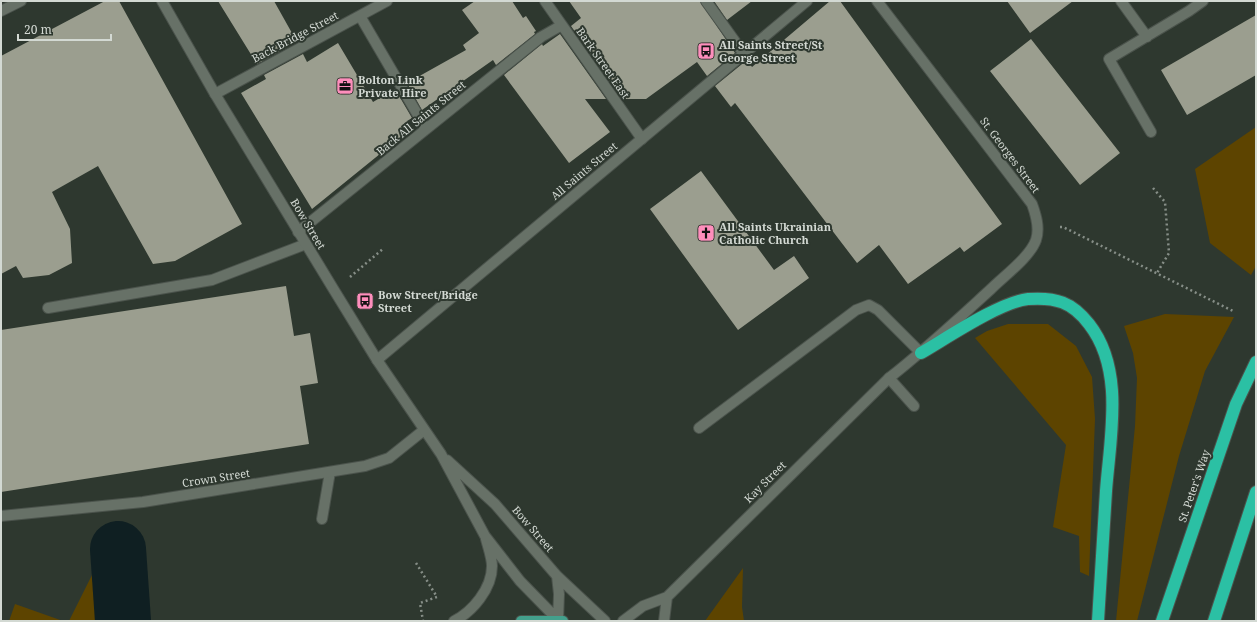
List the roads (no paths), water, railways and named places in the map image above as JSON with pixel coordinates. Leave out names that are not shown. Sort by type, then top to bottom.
[{"type":"highway","points":[[921,354],[1005,306],[1028,300],[1060,300],[1079,310],[1094,330],[1104,348],[1110,369],[1112,408],[1098,621]]},
{"type":"highway","name":"St. Peter's Way","points":[[1162,621],[1236,404],[1256,362]]},
{"type":"highway","points":[[1214,621],[1256,492]]},
{"type":"main road","points":[[1,11],[21,1]]},
{"type":"main road","name":"Bow Street","points":[[162,1],[215,94],[298,232],[377,360],[441,454],[485,536],[520,581],[559,621]]},
{"type":"main road","name":"Back Bridge Street","points":[[215,94],[387,1]]},
{"type":"main road","name":"Bark Street East","points":[[545,1],[642,139]]},
{"type":"main road","points":[[706,1],[744,54]]},
{"type":"main road","name":"All Saints Street","points":[[377,360],[807,1]]},
{"type":"main road","name":"St. Georges Street","points":[[877,1],[1032,204],[1036,216],[1036,239],[1031,248],[1016,265],[921,354]]},
{"type":"main road","points":[[1121,1],[1147,36]]},
{"type":"main road","points":[[1151,132],[1109,59],[1203,1]]},
{"type":"main road","points":[[360,16],[426,129]]},
{"type":"main road","name":"Back All Saints Street","points":[[298,232],[541,37],[562,25]]},
{"type":"main road","points":[[48,308],[212,280],[306,244]]},
{"type":"main road","points":[[699,428],[856,310],[869,305],[878,310],[921,354]]},
{"type":"main road","name":"Kay Street","points":[[623,621],[643,606],[666,597],[889,378],[921,354]]},
{"type":"main road","points":[[889,378],[914,406]]},
{"type":"main road","name":"Crown Street","points":[[1,516],[143,502],[365,466],[390,458],[424,430]]},
{"type":"main road","name":"Bow Street","points":[[441,454],[495,504],[557,576],[605,621]]},
{"type":"main road","points":[[322,519],[330,472]]},
{"type":"main road","points":[[454,621],[464,616],[478,602],[488,583],[492,567],[485,536]]},
{"type":"main road","points":[[557,576],[559,621]]},
{"type":"main road","points":[[664,621],[666,597]]},
{"type":"main road","points":[[521,621],[563,621]]},
{"type":"waterway","points":[[118,549],[123,621]]},
{"type":"place","name":"All Saints Street/St George Street","points":[[706,51]]},
{"type":"place","name":"Bolton Link Private Hire","points":[[345,86]]},
{"type":"place","name":"All Saints Ukrainian Catholic Church","points":[[706,233]]},
{"type":"place","name":"Bow Street/Bridge Street","points":[[365,301]]}]
